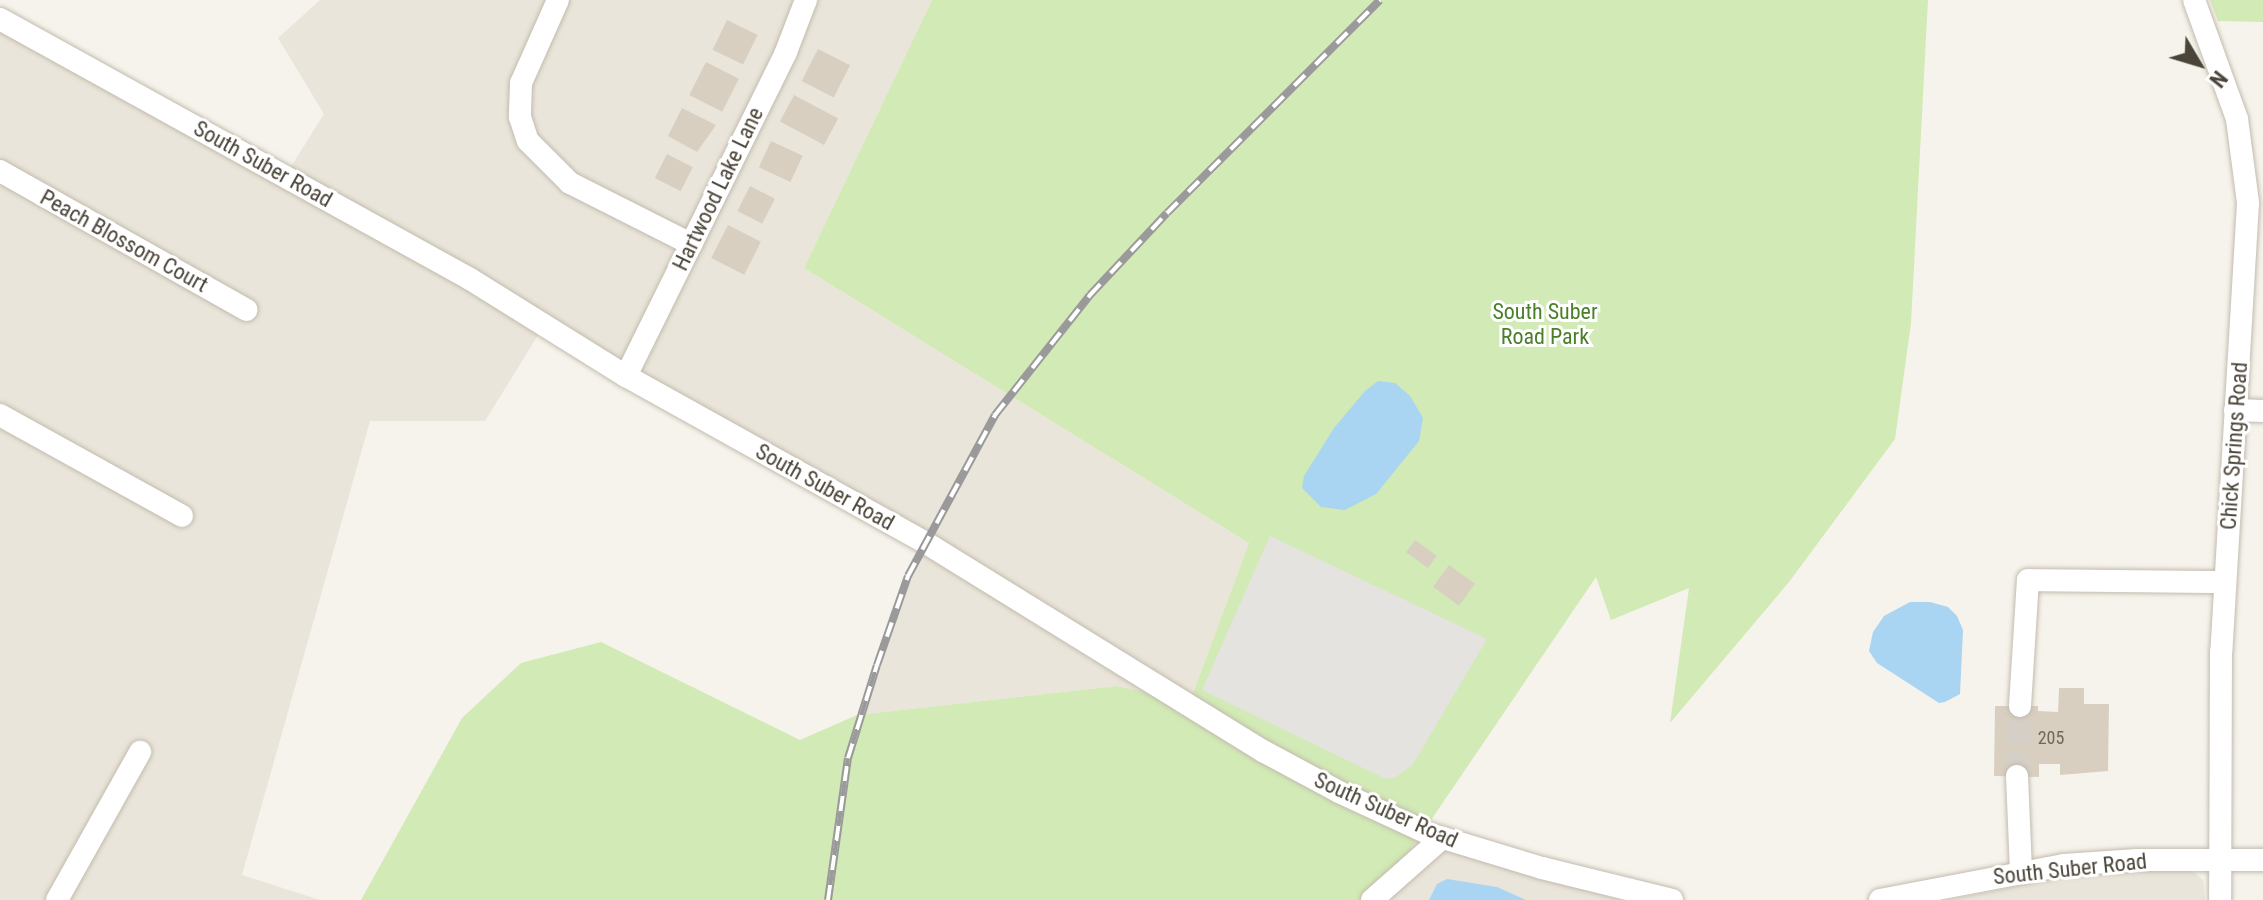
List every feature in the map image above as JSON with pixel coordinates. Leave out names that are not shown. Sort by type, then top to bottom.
[{"type":"street","points":[[558,0],[521,83],[520,117],[528,141],[570,183],[691,244]]},
{"type":"street","name":"Hartwood Lake Lane","points":[[626,376],[786,52],[806,0]]},
{"type":"street","name":"Chick Springs Road","points":[[2194,0],[2226,83],[2244,154],[2248,244],[2225,582],[2220,900]]},
{"type":"street","name":"South Suber Road","points":[[1,23],[470,279],[626,376],[926,543],[1263,751],[1339,792],[1442,838],[1542,868],[1672,900]]},
{"type":"street","name":"Peach Blossom Court","points":[[0,171],[247,310]]},
{"type":"street","points":[[2235,410],[2263,411]]},
{"type":"street","points":[[0,415],[182,516]]},
{"type":"street","points":[[2020,706],[2028,580],[2225,582]]},
{"type":"street","points":[[57,900],[140,752]]},
{"type":"street","points":[[2017,776],[2021,872]]},
{"type":"street","points":[[1372,900],[1442,838]]},
{"type":"street","name":"South Suber Road","points":[[1880,900],[2021,872],[2137,860],[2263,860]]},
{"type":"shaded area","points":[[320,0],[932,0],[804,268],[1249,543],[1193,693],[1186,701],[1117,686],[857,715],[921,541],[538,335],[485,421],[370,421],[242,875],[320,900],[0,900],[0,15],[285,176],[324,114],[278,38]]},
{"type":"shaded area","points":[[1270,536],[1487,639],[1413,764],[1396,777],[1386,779],[1202,690]]},
{"type":"shaded area","points":[[1427,826],[1576,887],[1620,900],[1363,900]]},
{"type":"shaded area","points":[[2189,868],[2203,880],[2205,900],[1948,900],[2072,875]]},
{"type":"green space","name":"South Suber Road Park","points":[[932,0],[1928,0],[1911,323],[1895,439],[1789,582],[1670,723],[1689,588],[1611,620],[1596,577],[1427,826],[1392,874],[1363,900],[361,900],[462,718],[521,663],[601,642],[800,740],[857,715],[1117,686],[1186,701],[1193,693],[1249,543],[804,268]]},
{"type":"green space","points":[[2210,0],[2263,0],[2263,22],[2218,21]]},
{"type":"water","points":[[1378,381],[1395,383],[1410,396],[1423,418],[1419,441],[1376,494],[1345,510],[1321,507],[1302,488],[1304,476],[1334,428],[1365,391]]},
{"type":"water","points":[[1910,602],[1930,602],[1948,607],[1957,616],[1963,630],[1960,694],[1945,702],[1939,703],[1877,663],[1869,651],[1873,632],[1884,616]]},
{"type":"water","points":[[1447,879],[1497,887],[1526,900],[1429,900],[1437,884]]},
{"type":"building","points":[[727,20],[758,35],[743,65],[713,50]]},
{"type":"building","points":[[818,49],[850,65],[834,97],[802,81]]},
{"type":"building","points":[[706,62],[739,79],[722,112],[689,95]]},
{"type":"building","points":[[794,95],[838,118],[824,145],[780,121]]},
{"type":"building","points":[[682,108],[716,125],[697,152],[668,136]]},
{"type":"building","points":[[771,141],[803,156],[790,182],[759,167]]},
{"type":"building","points":[[667,154],[693,167],[681,191],[655,178]]},
{"type":"building","points":[[750,186],[775,199],[762,224],[737,211]]},
{"type":"building","points":[[728,225],[761,242],[744,275],[711,258]]},
{"type":"building","points":[[1415,540],[1437,556],[1428,568],[1406,552]]},
{"type":"building","points":[[1449,565],[1475,584],[1459,606],[1433,587]]},
{"type":"building","points":[[2059,688],[2084,688],[2084,704],[2109,704],[2108,771],[2060,775],[2060,764],[2039,764],[2039,777],[1994,776],[1995,706],[2038,706],[2038,711],[2058,712]]},
{"type":"tunnel","points":[[2017,776],[2020,706]]},
{"type":"railway","points":[[828,900],[848,758],[877,665],[908,576],[995,415],[1090,295],[1167,213],[1380,0]]}]
